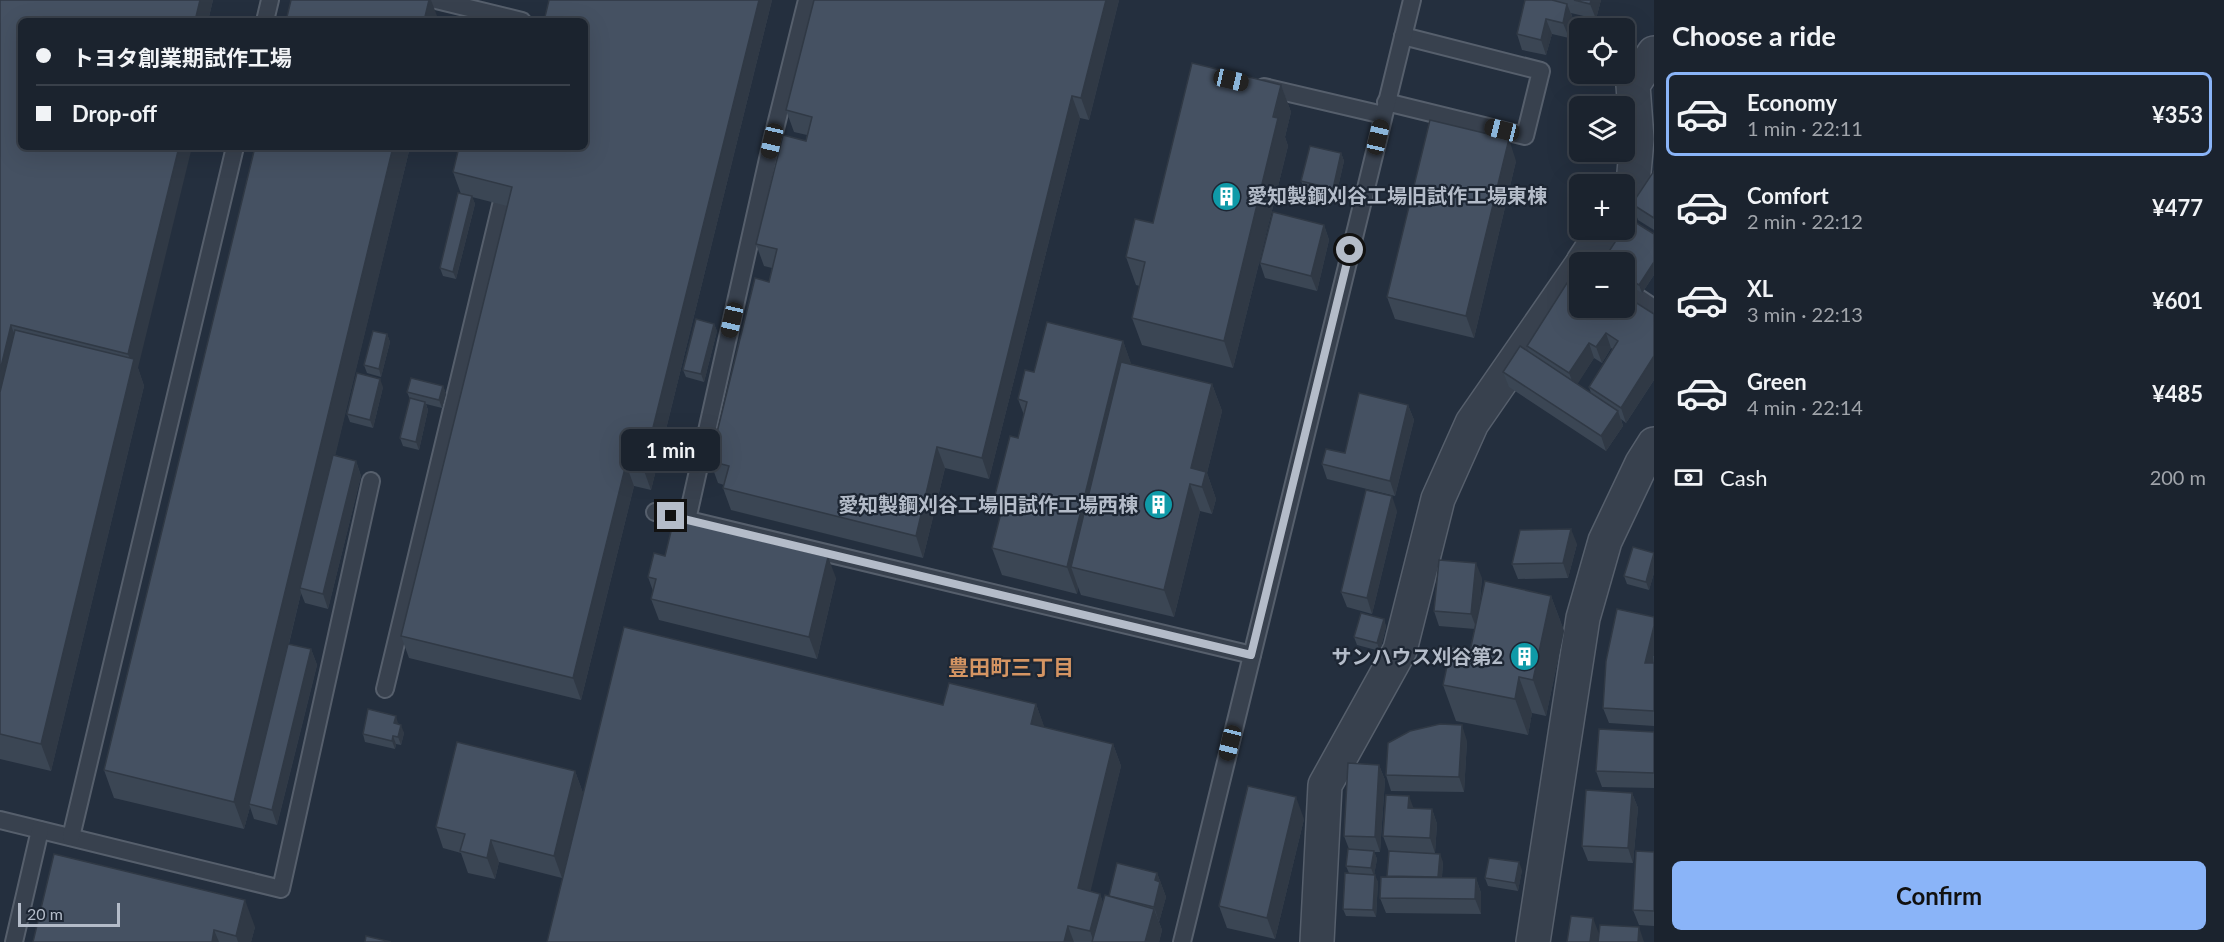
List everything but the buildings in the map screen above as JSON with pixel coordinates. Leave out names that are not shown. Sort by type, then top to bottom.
[{"type":"street","points":[[1635,178],[1646,145],[1633,85],[1654,53]]},
{"type":"street","points":[[1317,942],[1325,785],[1400,650],[1438,500],[1472,423],[1569,283]]},
{"type":"street","points":[[1533,942],[1583,618],[1605,540],[1642,463],[1654,444]]},
{"type":"lane","points":[[266,18],[270,0]]},
{"type":"lane","points":[[436,0],[510,18]]},
{"type":"lane","points":[[687,520],[772,141],[807,0]]},
{"type":"lane","points":[[1182,942],[1412,0]]},
{"type":"lane","points":[[1244,82],[1525,136],[1541,71],[1403,36]]},
{"type":"lane","points":[[71,837],[234,150]]},
{"type":"lane","points":[[386,690],[514,150]]},
{"type":"lane","points":[[1635,295],[1654,308]]},
{"type":"lane","points":[[0,820],[281,889],[371,481]]},
{"type":"lane","points":[[655,512],[1251,655]]},
{"type":"lane","points":[[14,942],[39,830]]},
{"type":"place","name":"愛知製鋼刈谷工場旧試作工場東棟","points":[[1226,196]]},
{"type":"place","name":"愛知製鋼刈谷工場旧試作工場西棟","points":[[1159,505]]},
{"type":"place","name":"サンハウス刈谷第2","points":[[1524,657]]},
{"type":"district","name":"豊田町三丁目","points":[[1011,668]]},
{"type":"route","points":[[671,516],[1251,655],[1350,250]]}]
